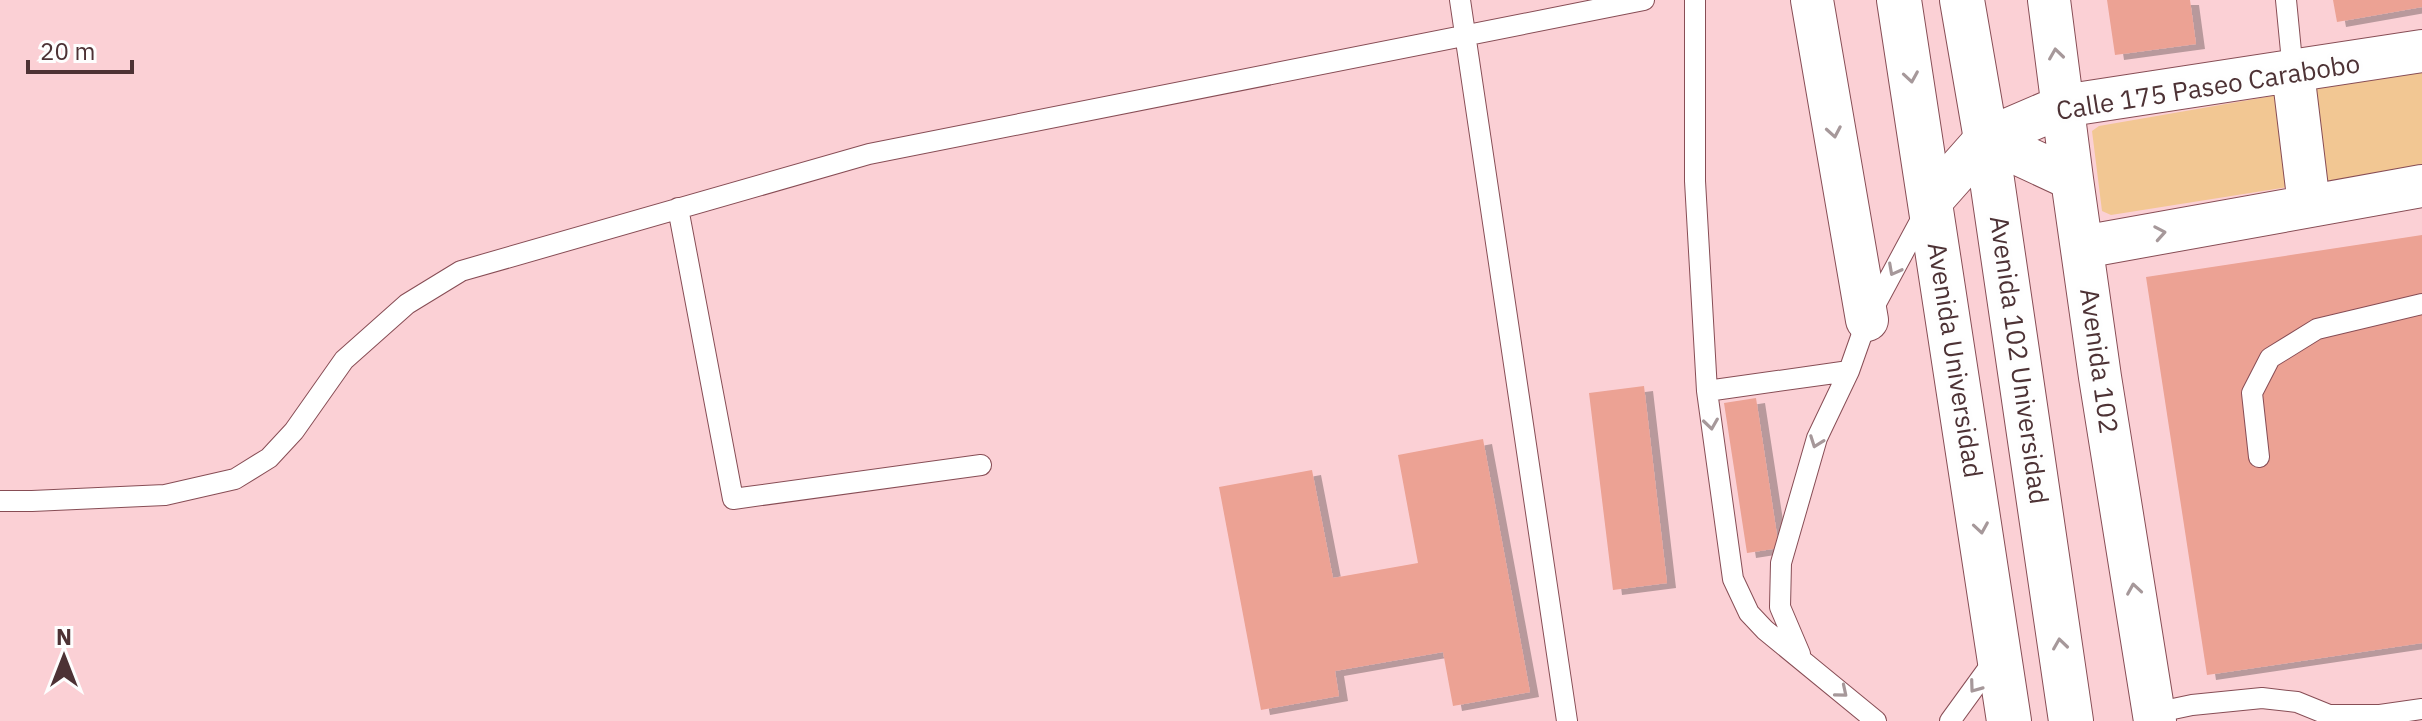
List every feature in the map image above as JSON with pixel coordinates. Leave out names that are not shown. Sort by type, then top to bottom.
[{"type":"main road","name":"Avenida 102 Universidad","points":[[1962,0],[1986,139],[2071,721]]},
{"type":"main road","name":"Avenida Universidad","points":[[1892,9],[1931,201],[2009,721]]},
{"type":"street","points":[[1812,0],[1867,320]]},
{"type":"street","name":"Avenida 102","points":[[2049,0],[2100,377],[2154,717]]},
{"type":"street","name":"Calle 175 Paseo Carabobo","points":[[1931,201],[1986,139],[2063,106],[2422,51]]},
{"type":"street","points":[[2293,72],[2309,205]]},
{"type":"street","points":[[1986,139],[2072,179]]},
{"type":"street","points":[[2083,247],[2422,186]]},
{"type":"lane","points":[[1460,0],[1567,721]]},
{"type":"lane","points":[[0,501],[165,495],[235,479],[269,458],[294,431],[344,360],[407,304],[461,271],[869,154],[1644,0]]},
{"type":"lane","points":[[1695,0],[1695,181],[1707,391],[1733,579],[1749,613],[1765,630],[1876,721]]},
{"type":"lane","points":[[2286,0],[2293,72]]},
{"type":"lane","points":[[1802,658],[1780,607],[1781,563],[1817,438],[1849,371],[1867,320],[1931,201]]},
{"type":"lane","points":[[678,208],[733,499],[981,465]]},
{"type":"lane","points":[[2259,457],[2252,393],[2270,358],[2317,329],[2422,304]]},
{"type":"lane","points":[[1707,391],[1849,371]]},
{"type":"lane","points":[[1950,721],[2000,652]]},
{"type":"lane","points":[[2154,717],[2192,705],[2262,698],[2297,702],[2329,715],[2380,715],[2422,709]]},
{"type":"shaded area","points":[[2422,70],[2422,166],[2111,215],[2102,211],[2092,131],[2099,126]]},
{"type":"building","points":[[2107,0],[2190,0],[2196,44],[2115,55]]},
{"type":"building","points":[[2333,0],[2422,0],[2422,7],[2337,22]]},
{"type":"building","points":[[2422,235],[2422,643],[2207,675],[2146,277]]},
{"type":"building","points":[[1644,386],[1667,583],[1613,590],[1589,393]]},
{"type":"building","points":[[1756,398],[1779,548],[1747,553],[1724,403]]},
{"type":"building","points":[[1483,439],[1530,692],[1453,706],[1443,652],[1335,671],[1339,696],[1261,710],[1219,487],[1312,470],[1333,578],[1418,563],[1398,455]]}]
